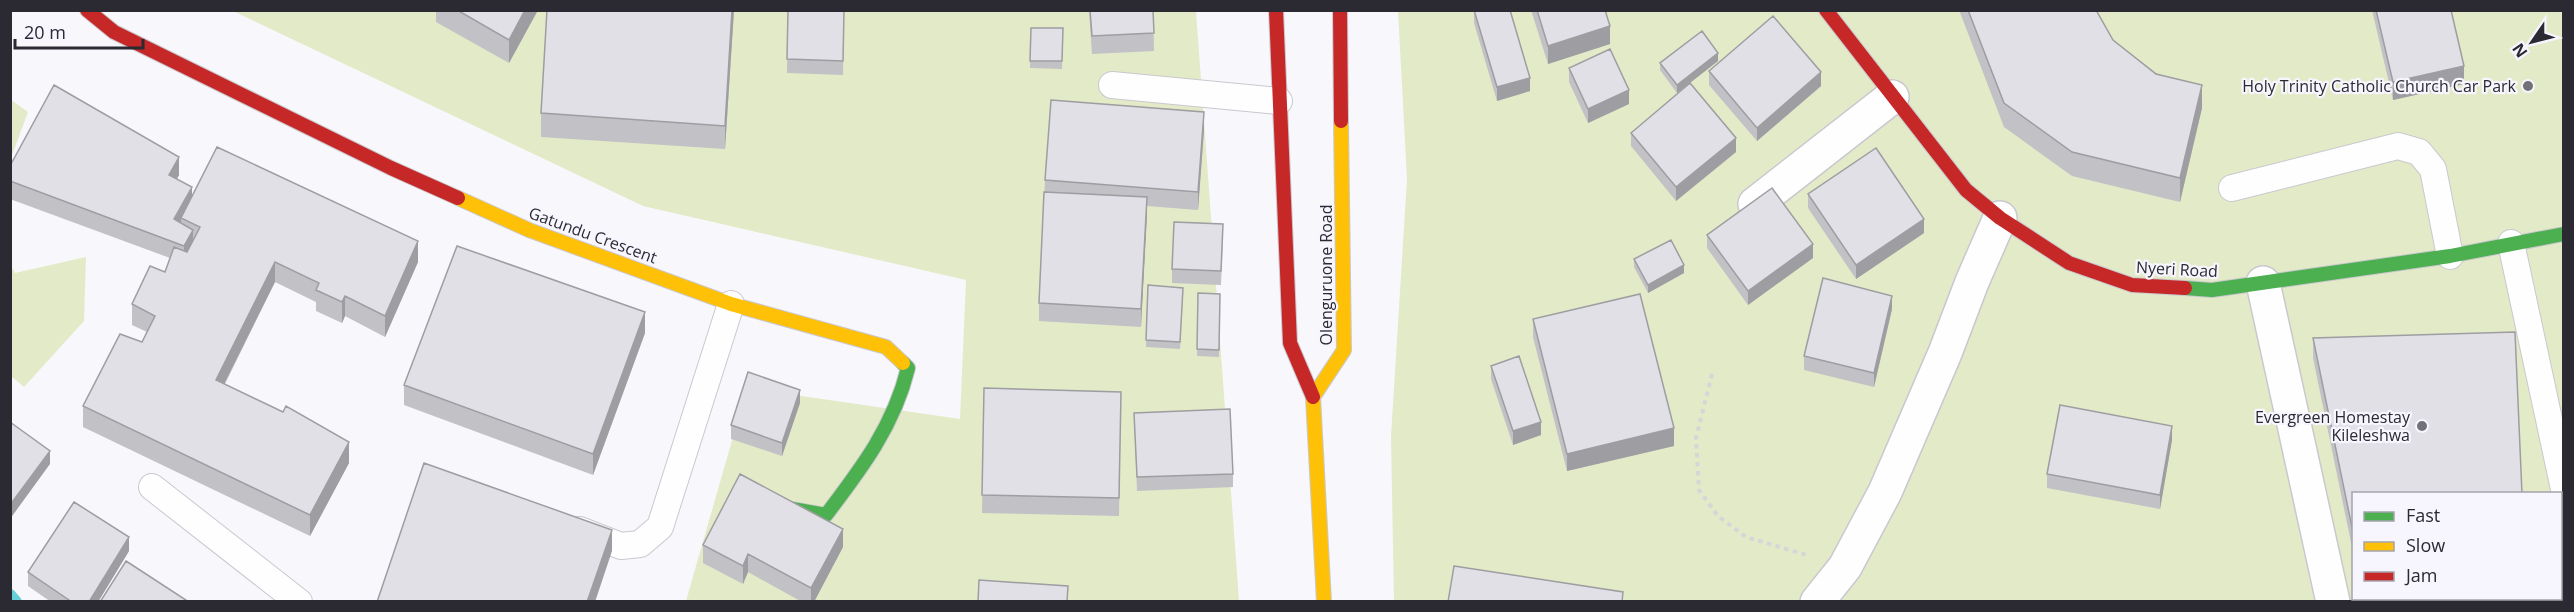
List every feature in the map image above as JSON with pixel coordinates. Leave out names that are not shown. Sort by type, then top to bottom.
[{"type":"street","name":"Gatundu Crescent","points":[[87,10],[114,32],[390,168],[529,230],[731,304],[886,346],[908,368],[904,391],[881,442],[826,515],[787,508]]},
{"type":"street","points":[[1276,10],[1290,343],[1313,397],[1324,602]]},
{"type":"street","name":"Olenguruone Road","points":[[1313,397],[1344,350],[1340,10]]},
{"type":"street","name":"Nyeri Road","points":[[1826,10],[1966,190],[2000,218],[2069,263],[2132,285],[2212,290],[2450,256],[2511,243],[2563,240]]},
{"type":"street","points":[[1755,204],[1892,97]]},
{"type":"street","points":[[1817,602],[1845,567],[1898,460],[2000,218]]},
{"type":"street","points":[[2263,283],[2332,602]]},
{"type":"lane","points":[[1112,85],[1280,101]]},
{"type":"lane","points":[[2232,188],[2398,146],[2419,152],[2433,169],[2450,256]]},
{"type":"lane","points":[[2511,243],[2564,489]]},
{"type":"lane","points":[[559,522],[621,546],[640,544],[660,527],[731,304]]},
{"type":"lane","points":[[152,488],[298,602]]},
{"type":"path","points":[[1712,374],[1696,438],[1699,490],[1718,516],[1746,537],[1845,567]]},
{"type":"green space","points":[[233,11],[1196,11],[1239,601],[686,601],[747,388],[960,419],[966,280],[643,206]]},
{"type":"green space","points":[[1398,11],[2563,11],[2563,601],[1394,601],[1391,436],[1407,179]]},
{"type":"green space","points":[[11,100],[28,112],[11,158]]},
{"type":"green space","points":[[86,257],[84,321],[24,387],[11,376],[11,266],[15,273]]},
{"type":"building","points":[[457,10],[525,10],[509,40]]},
{"type":"building","points":[[547,10],[732,10],[725,126],[541,113]]},
{"type":"building","points":[[788,10],[844,10],[843,61],[787,59]]},
{"type":"building","points":[[1090,10],[1153,10],[1154,33],[1092,36]]},
{"type":"building","points":[[1474,10],[1510,10],[1530,78],[1497,87]]},
{"type":"building","points":[[1537,10],[1605,10],[1610,26],[1548,46]]},
{"type":"building","points":[[1968,10],[2096,10],[2113,40],[2156,74],[2202,85],[2180,178],[2072,152],[2004,103]]},
{"type":"building","points":[[2376,10],[2451,10],[2464,66],[2393,82]]},
{"type":"building","points":[[1773,16],[1821,72],[1757,128],[1709,71]]},
{"type":"building","points":[[1031,28],[1063,28],[1062,61],[1030,61]]},
{"type":"building","points":[[1702,31],[1718,53],[1677,85],[1660,63]]},
{"type":"building","points":[[1610,49],[1629,90],[1588,109],[1569,68]]},
{"type":"building","points":[[1690,83],[1736,138],[1676,187],[1631,133]]},
{"type":"building","points":[[54,85],[179,157],[169,175],[192,187],[174,219],[193,230],[184,246],[10,181],[10,166]]},
{"type":"building","points":[[1051,100],[1204,112],[1198,192],[1045,180]]},
{"type":"building","points":[[217,147],[418,241],[385,316],[345,296],[342,302],[316,290],[319,283],[275,262],[216,380],[283,412],[286,406],[349,442],[310,515],[83,406],[120,334],[142,342],[155,316],[132,304],[150,266],[165,272],[174,247],[187,252],[200,227],[181,218]]},
{"type":"building","points":[[1876,148],[1924,219],[1856,265],[1808,194]]},
{"type":"building","points":[[1772,188],[1813,244],[1748,291],[1707,235]]},
{"type":"building","points":[[1044,192],[1147,197],[1141,309],[1039,303]]},
{"type":"building","points":[[1174,222],[1223,224],[1221,271],[1172,269]]},
{"type":"building","points":[[1671,240],[1684,265],[1648,285],[1634,259]]},
{"type":"building","points":[[457,246],[645,312],[593,454],[404,385]]},
{"type":"building","points":[[1823,278],[1892,296],[1874,373],[1804,356]]},
{"type":"building","points":[[1148,285],[1183,288],[1180,342],[1146,340]]},
{"type":"building","points":[[1198,293],[1220,294],[1219,350],[1197,349]]},
{"type":"building","points":[[1640,294],[1674,428],[1567,454],[1533,319]]},
{"type":"building","name":"Evergreen Homestay Kileleshwa","points":[[2515,332],[2522,492],[2352,492],[2352,527],[2313,338]]},
{"type":"building","points":[[1519,356],[1541,422],[1513,431],[1491,366]]},
{"type":"building","points":[[748,372],[800,390],[782,443],[731,425]]},
{"type":"building","points":[[984,388],[1121,392],[1119,498],[982,495]]},
{"type":"building","points":[[2060,405],[2172,426],[2160,495],[2047,474]]},
{"type":"building","points":[[1230,409],[1233,474],[1137,477],[1134,413]]},
{"type":"building","points":[[10,422],[50,451],[10,505]]},
{"type":"building","points":[[424,463],[612,530],[587,602],[377,602]]},
{"type":"building","points":[[740,474],[843,529],[811,588],[748,554],[743,566],[703,545]]},
{"type":"building","points":[[74,502],[129,537],[89,602],[72,602],[28,572]]},
{"type":"building","points":[[126,561],[189,602],[100,602]]},
{"type":"building","points":[[1454,566],[1623,592],[1622,602],[1448,602]]},
{"type":"building","points":[[979,580],[1068,586],[1067,602],[978,602]]},
{"type":"building","points":[[2564,596],[2564,602],[2534,602],[2562,600]]},
{"type":"building","points":[[2393,600],[2477,600],[2477,602],[2393,602]]},
{"type":"waterway","points":[[10,595],[16,602]]},
{"type":"traffic: fast","points":[[2185,288],[2212,290],[2450,256],[2564,234]]},
{"type":"traffic: fast","points":[[787,508],[826,515],[864,464],[885,428],[902,389],[908,368],[903,363]]},
{"type":"traffic: slow","points":[[1324,602],[1313,397],[1344,350],[1341,121]]},
{"type":"traffic: slow","points":[[458,198],[529,230],[731,304],[886,347],[903,363]]},
{"type":"traffic: jam","points":[[87,10],[114,32],[391,168],[458,198]]},
{"type":"traffic: jam","points":[[1276,10],[1290,343],[1313,397]]},
{"type":"traffic: jam","points":[[1340,10],[1341,121]]},
{"type":"traffic: jam","points":[[1826,10],[1966,190],[2000,218],[2069,263],[2132,285],[2185,288]]},
{"type":"place","name":"Holy Trinity Catholic Church Car Park","points":[[2528,86]]},
{"type":"place","name":"Evergreen Homestay Kileleshwa","points":[[2422,426]]}]
